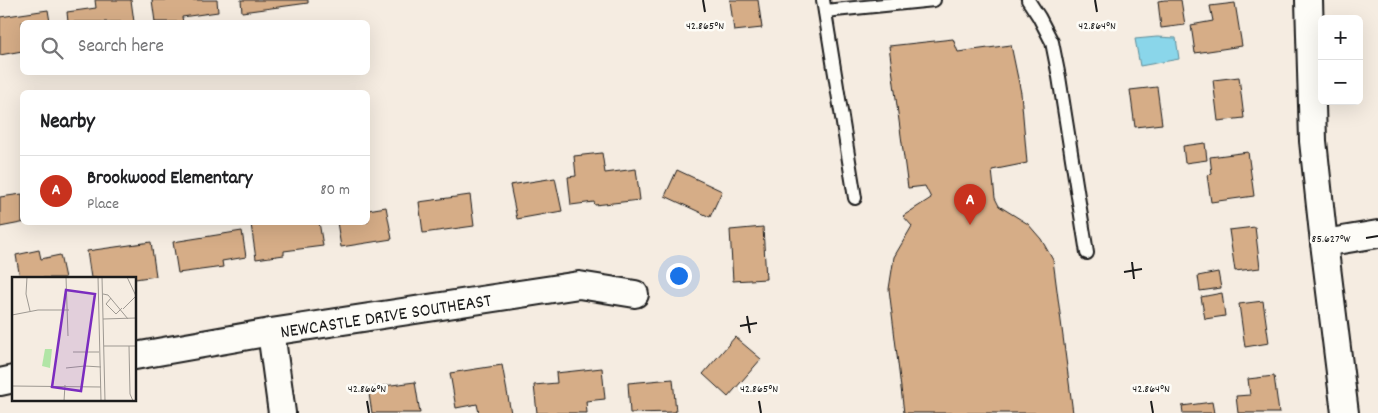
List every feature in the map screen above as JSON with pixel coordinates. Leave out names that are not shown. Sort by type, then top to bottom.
[{"type":"street","points":[[1309,0],[1313,140],[1345,413]]},
{"type":"street","points":[[1324,243],[1378,234]]},
{"type":"street","name":"NEWCASTLE DRIVE SOUTHEAST","points":[[136,356],[272,332],[579,285],[635,294]]},
{"type":"street","points":[[272,332],[282,413]]},
{"type":"lane","points":[[856,198],[824,6],[934,0]]},
{"type":"lane","points":[[1028,0],[1052,42],[1087,253]]},
{"type":"water","points":[[1176,38],[1179,59],[1140,66],[1135,39]]},
{"type":"building","points":[[95,0],[131,0],[134,20],[68,20],[67,12],[96,8]]},
{"type":"building","points":[[152,0],[217,0],[218,12],[182,17],[183,20],[155,20]]},
{"type":"building","points":[[241,0],[308,0],[308,3],[242,12]]},
{"type":"building","points":[[730,0],[758,0],[762,28],[734,31]]},
{"type":"building","points":[[1181,0],[1185,25],[1161,28],[1158,1]]},
{"type":"building","points":[[1235,3],[1242,46],[1195,53],[1191,25],[1213,21],[1210,6]]},
{"type":"building","points":[[48,10],[50,20],[20,20],[20,51],[0,55],[0,17]]},
{"type":"building","points":[[953,39],[958,52],[1011,45],[1021,93],[1027,163],[992,170],[995,198],[999,206],[1028,224],[1041,239],[1053,260],[1073,413],[904,413],[889,289],[894,257],[912,226],[903,216],[931,198],[925,186],[908,188],[889,46]]},
{"type":"building","points":[[1239,77],[1244,118],[1218,121],[1213,80]]},
{"type":"building","points":[[1157,87],[1162,124],[1135,127],[1130,90]]},
{"type":"building","points":[[1205,143],[1207,160],[1185,163],[1183,146]]},
{"type":"building","points":[[1248,152],[1254,196],[1211,202],[1207,175],[1212,174],[1210,157]]},
{"type":"building","points":[[602,153],[605,173],[636,169],[640,200],[595,205],[594,202],[571,205],[568,177],[576,176],[574,156]]},
{"type":"building","points":[[677,170],[722,191],[710,217],[665,196]]},
{"type":"building","points":[[555,178],[562,211],[517,219],[510,185]]},
{"type":"building","points":[[20,194],[20,223],[0,227],[0,197]]},
{"type":"building","points":[[470,195],[474,226],[423,233],[419,202]]},
{"type":"building","points":[[386,207],[392,239],[341,247],[337,225],[370,225],[370,210]]},
{"type":"building","points":[[251,225],[320,225],[323,246],[284,251],[284,255],[256,259]]},
{"type":"building","points":[[763,227],[766,279],[733,281],[730,230]]},
{"type":"building","points":[[1255,227],[1260,268],[1235,271],[1229,230]]},
{"type":"building","points":[[242,231],[246,257],[222,261],[223,267],[178,273],[173,242]]},
{"type":"building","points":[[151,242],[156,276],[136,279],[136,277],[130,276],[91,277],[87,251]]},
{"type":"building","points":[[39,250],[41,259],[60,255],[65,277],[20,277],[16,255]]},
{"type":"building","points":[[1218,272],[1221,288],[1200,291],[1198,276]]},
{"type":"building","points":[[1222,293],[1225,316],[1205,319],[1201,297]]},
{"type":"building","points":[[1263,301],[1269,343],[1245,347],[1239,304]]},
{"type":"building","points":[[735,337],[761,359],[728,397],[703,374]]},
{"type":"building","points":[[502,365],[511,413],[479,413],[477,404],[456,408],[450,373]]},
{"type":"building","points":[[602,368],[605,399],[586,401],[587,413],[537,413],[534,385],[557,383],[556,373]]},
{"type":"building","points":[[1274,376],[1279,413],[1238,413],[1236,396],[1250,395],[1248,379]]},
{"type":"building","points":[[673,379],[676,412],[630,413],[628,383]]},
{"type":"building","points":[[415,382],[420,413],[372,413],[368,388]]},
{"type":"building","points":[[1212,402],[1214,413],[1183,413],[1182,406]]},
{"type":"place","name":"Brookwood Elementary","points":[[970,225]]}]
